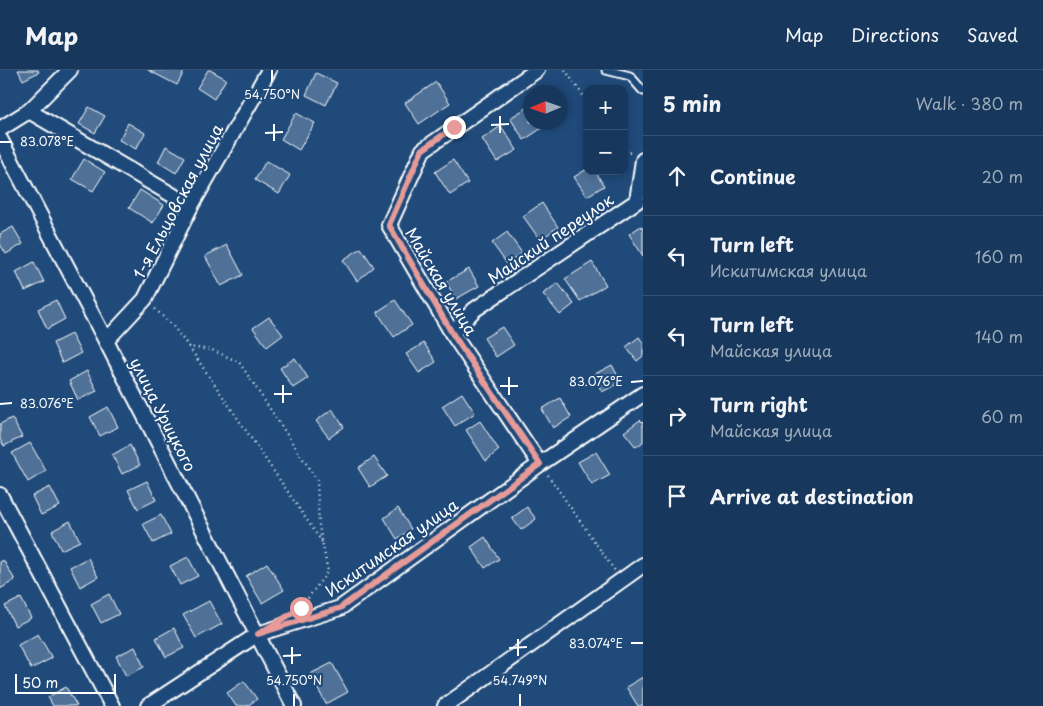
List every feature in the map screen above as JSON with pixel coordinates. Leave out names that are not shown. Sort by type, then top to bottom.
[{"type":"street","points":[[0,129],[29,111],[70,70]]},
{"type":"street","name":"Майская улица","points":[[537,70],[422,150],[389,225],[452,333],[540,464]]},
{"type":"street","name":"1-я Ельцовская улица","points":[[106,341],[145,299],[191,206],[266,71]]},
{"type":"street","points":[[29,111],[191,206]]},
{"type":"street","name":"улица Урицкого","points":[[0,139],[294,706]]},
{"type":"street","name":"Майский переулок","points":[[452,333],[474,310],[637,201],[643,160]]},
{"type":"street","name":"Искитимская улица","points":[[148,706],[258,634],[340,608],[540,464],[643,394]]},
{"type":"street","points":[[0,495],[112,706]]},
{"type":"street","points":[[444,706],[643,565]]},
{"type":"lane","points":[[606,70],[630,76],[643,91]]},
{"type":"path","points":[[565,70],[583,95]]},
{"type":"path","points":[[145,299],[173,326],[189,347],[322,544]]},
{"type":"path","points":[[189,347],[212,350],[239,362],[317,480],[319,526],[328,571],[301,608]]},
{"type":"path","points":[[540,464],[622,580]]},
{"type":"building","points":[[18,70],[38,70],[39,72],[23,80]]},
{"type":"building","points":[[148,70],[185,70],[177,85]]},
{"type":"building","points":[[208,70],[226,79],[214,99],[197,88]]},
{"type":"building","points":[[316,73],[337,83],[326,105],[306,95]]},
{"type":"building","points":[[436,82],[450,103],[419,124],[405,103]]},
{"type":"building","points":[[89,107],[105,116],[95,133],[79,124]]},
{"type":"building","points":[[523,110],[523,130],[539,130],[524,140],[510,118]]},
{"type":"building","points":[[296,113],[315,123],[299,150],[281,139]]},
{"type":"building","points":[[128,123],[145,133],[136,149],[119,140]]},
{"type":"building","points":[[501,126],[517,150],[497,162],[482,139]]},
{"type":"building","points":[[166,146],[185,157],[176,173],[158,162]]},
{"type":"building","points":[[84,159],[105,172],[93,191],[72,179]]},
{"type":"building","points":[[453,160],[468,183],[450,195],[435,172]]},
{"type":"building","points":[[266,161],[290,175],[279,194],[255,180]]},
{"type":"building","points":[[583,171],[583,175],[597,175],[604,186],[587,196],[574,177]]},
{"type":"building","points":[[140,190],[164,205],[153,223],[129,208]]},
{"type":"building","points":[[542,203],[558,227],[540,240],[523,216]]},
{"type":"building","points":[[641,226],[643,229],[643,256],[629,234]]},
{"type":"building","points":[[13,227],[23,244],[6,254],[0,244],[0,234]]},
{"type":"building","points":[[507,232],[522,253],[507,264],[492,243]]},
{"type":"building","points":[[227,245],[243,275],[221,286],[205,256]]},
{"type":"building","points":[[361,248],[374,267],[357,281],[343,260]]},
{"type":"building","points":[[34,262],[44,282],[25,291],[16,272]]},
{"type":"building","points":[[592,262],[606,285],[580,301],[565,279]]},
{"type":"building","points":[[469,269],[479,286],[456,299],[446,282]]},
{"type":"building","points":[[558,283],[574,304],[560,315],[543,294]]},
{"type":"building","points":[[56,300],[65,319],[47,329],[38,309]]},
{"type":"building","points":[[395,300],[412,325],[394,337],[377,312]]},
{"type":"building","points":[[269,317],[283,335],[267,347],[253,328]]},
{"type":"building","points":[[502,327],[514,345],[496,357],[484,338]]},
{"type":"building","points":[[71,334],[81,353],[62,363],[53,343]]},
{"type":"building","points":[[639,337],[643,343],[643,356],[637,361],[626,347]]},
{"type":"building","points":[[424,343],[436,362],[419,373],[406,354]]},
{"type":"building","points":[[295,358],[308,378],[293,388],[280,368]]},
{"type":"building","points":[[612,365],[621,382],[602,392],[593,375]]},
{"type":"building","points":[[87,371],[97,391],[78,400],[69,381]]},
{"type":"building","points":[[462,393],[475,413],[455,426],[442,406]]},
{"type":"building","points":[[560,398],[571,417],[553,428],[542,409]]},
{"type":"building","points":[[108,407],[118,427],[100,436],[90,417]]},
{"type":"building","points":[[332,409],[344,427],[329,438],[316,421]]},
{"type":"building","points":[[12,418],[22,437],[4,446],[0,439],[0,424]]},
{"type":"building","points":[[640,420],[643,423],[643,442],[636,447],[624,432]]},
{"type":"building","points":[[480,421],[499,450],[486,461],[466,430]]},
{"type":"building","points":[[30,443],[46,471],[28,482],[12,453]]},
{"type":"building","points":[[130,445],[140,465],[122,474],[112,455]]},
{"type":"building","points":[[596,452],[610,475],[592,485],[578,462]]},
{"type":"building","points":[[374,457],[387,476],[370,487],[358,468]]},
{"type":"building","points":[[147,481],[156,500],[138,509],[128,490]]},
{"type":"building","points":[[50,487],[60,506],[41,515],[32,496]]},
{"type":"building","points":[[527,507],[536,519],[521,530],[512,518]]},
{"type":"building","points":[[398,508],[411,529],[397,539],[384,518]]},
{"type":"building","points":[[161,515],[171,534],[153,543],[143,524]]},
{"type":"building","points":[[70,521],[80,541],[61,550],[52,531]]},
{"type":"building","points":[[485,537],[499,559],[485,568],[471,547]]},
{"type":"building","points":[[188,557],[198,576],[180,585],[170,566]]},
{"type":"building","points":[[88,558],[98,577],[80,587],[70,567]]},
{"type":"building","points":[[3,560],[15,580],[0,589],[0,562]]},
{"type":"building","points":[[267,563],[284,590],[262,603],[246,576]]},
{"type":"building","points":[[109,594],[119,614],[101,623],[91,604]]},
{"type":"building","points":[[21,598],[31,618],[15,626],[5,606]]},
{"type":"building","points":[[209,601],[222,624],[196,638],[183,615]]},
{"type":"building","points":[[174,628],[184,648],[166,657],[156,638]]},
{"type":"building","points":[[38,634],[52,658],[31,669],[18,645]]},
{"type":"building","points":[[135,647],[144,667],[126,676],[116,656]]},
{"type":"building","points":[[332,663],[348,692],[326,704],[310,674]]},
{"type":"building","points":[[643,677],[643,706],[638,706],[626,687]]},
{"type":"building","points":[[244,681],[257,699],[247,706],[236,706],[227,693]]},
{"type":"building","points":[[66,687],[77,706],[53,706],[48,697]]},
{"type":"route","points":[[301,608],[258,634],[340,608],[540,464],[452,333],[389,225],[422,150],[454,127]]}]
